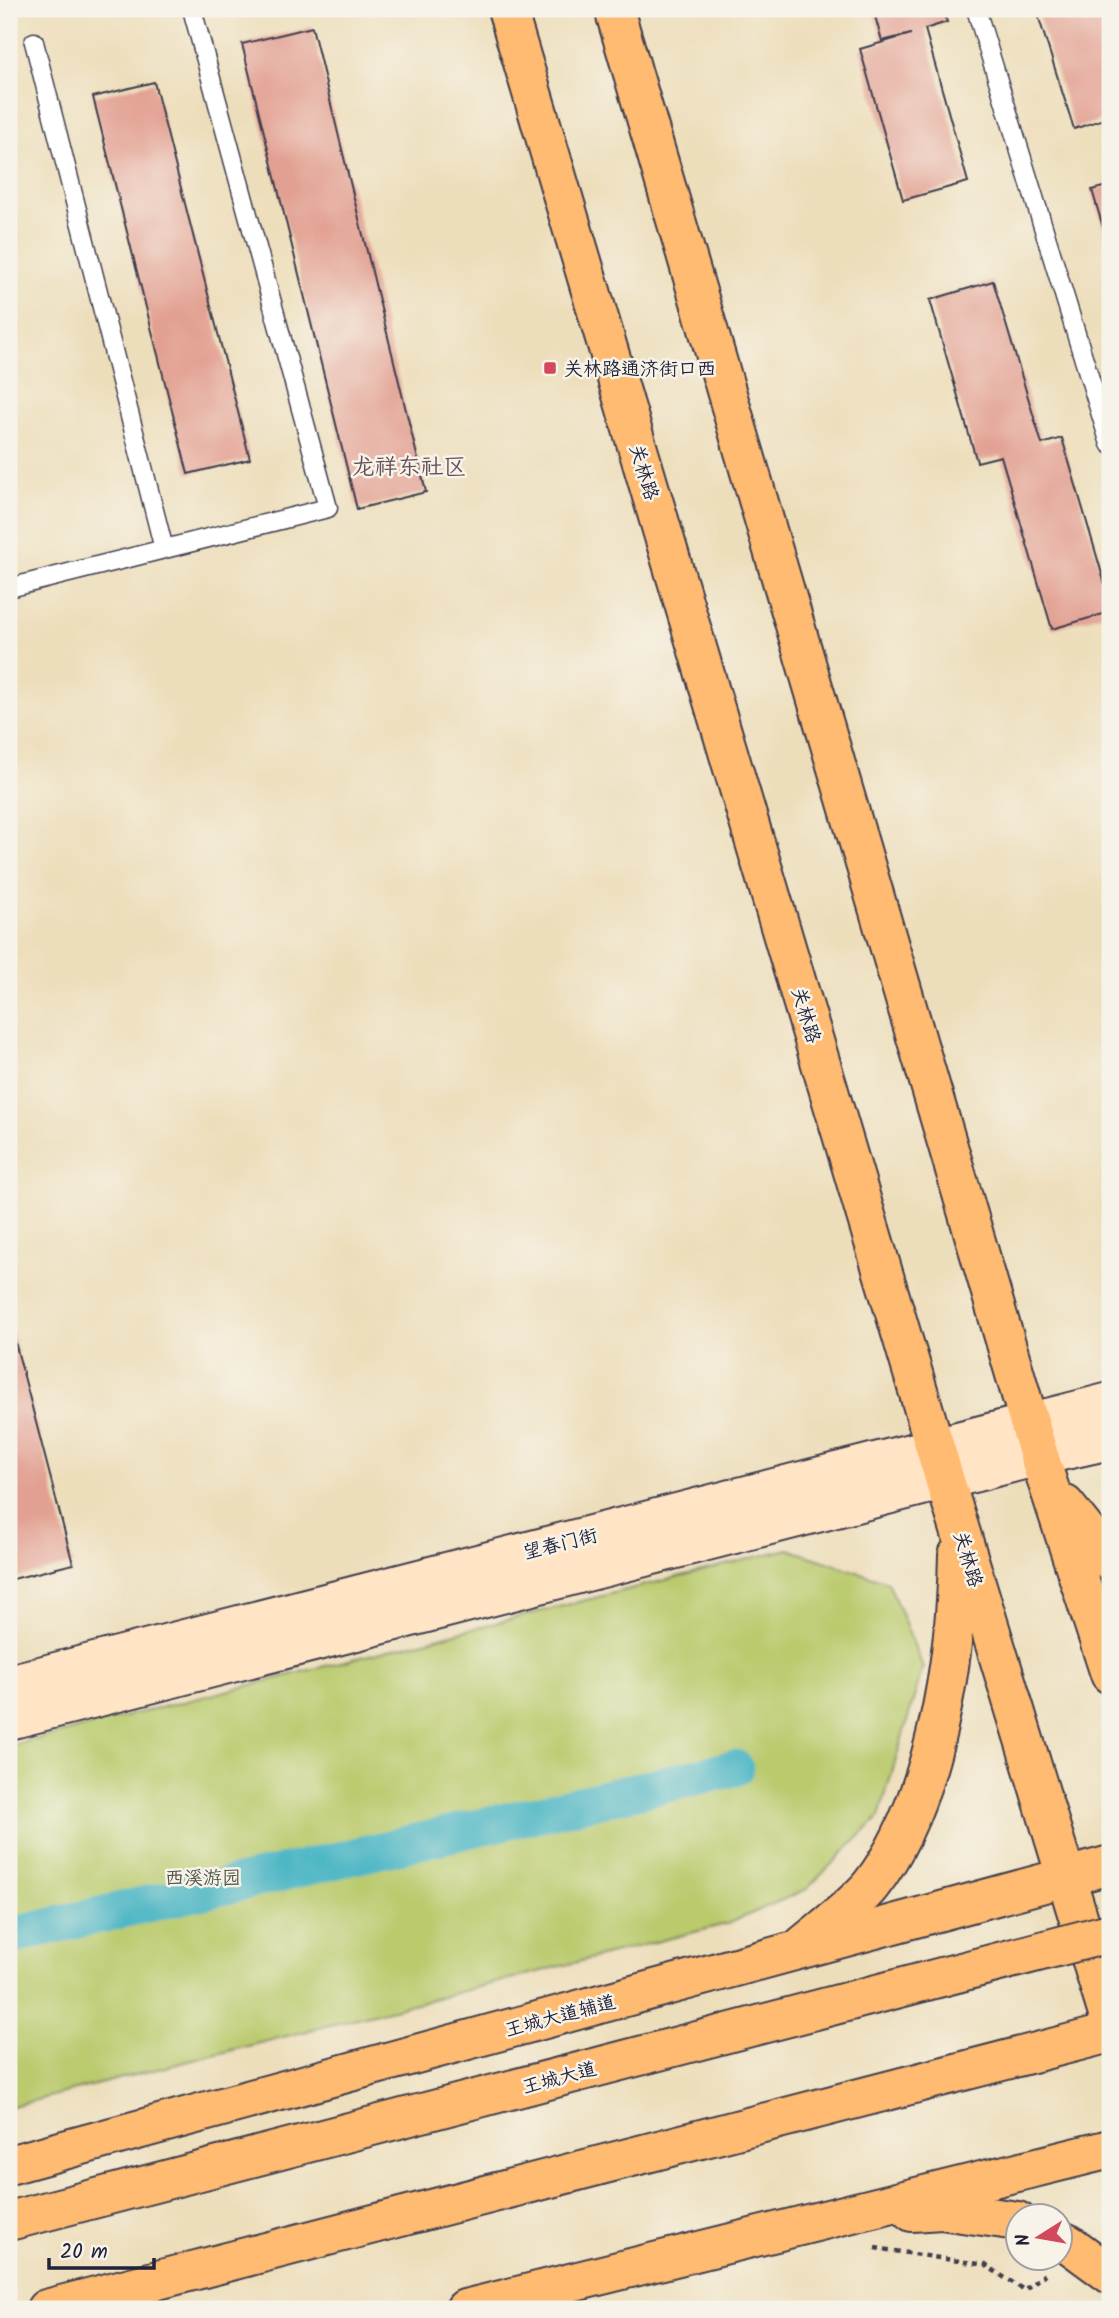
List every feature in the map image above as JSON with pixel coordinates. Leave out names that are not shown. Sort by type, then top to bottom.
[{"type":"main road","name":"关林路","points":[[507,9],[958,1525],[1110,2021]]},
{"type":"main road","points":[[614,9],[1039,1454],[1110,1674]]},
{"type":"main road","points":[[1039,1454],[1110,1561]]},
{"type":"main road","points":[[796,1951],[870,1887],[902,1835],[929,1766],[947,1674],[957,1589],[958,1525]]},
{"type":"main road","name":"王城大道辅道","points":[[9,2165],[1110,1865]]},
{"type":"main road","name":"王城大道","points":[[9,2221],[1110,1933]]},
{"type":"main road","points":[[46,2309],[1110,2033]]},
{"type":"main road","points":[[465,2309],[1110,2149]]},
{"type":"main road","points":[[844,2215],[942,2210],[1004,2219]]},
{"type":"main road","points":[[1074,2249],[1110,2274]]},
{"type":"street","name":"望春门街","points":[[1039,1454],[1110,1402]]},
{"type":"street","name":"望春门街","points":[[9,1684],[940,1464],[1039,1454],[1110,1440]]},
{"type":"street","name":"望春门街","points":[[9,1720],[940,1464]]},
{"type":"lane","points":[[9,588],[328,508],[192,9]]},
{"type":"lane","points":[[976,9],[1110,444]]},
{"type":"lane","points":[[34,42],[164,549]]},
{"type":"path","points":[[872,2247],[985,2265],[1024,2290],[1042,2272]]},
{"type":"green space","name":"西溪游园","points":[[788,1549],[888,1582],[923,1667],[879,1817],[807,1889],[730,1923],[9,2107],[9,1746]]},
{"type":"building","points":[[873,9],[943,9],[947,22],[925,29],[968,182],[903,200],[860,49],[911,34],[882,41]]},
{"type":"building","points":[[1036,9],[1105,9],[1110,25],[1110,117],[1074,129]]},
{"type":"building","points":[[312,27],[426,492],[357,509],[242,44]]},
{"type":"building","points":[[154,82],[250,459],[188,474],[93,97]]},
{"type":"building","points":[[1110,185],[1110,251],[1092,190]]},
{"type":"building","points":[[993,281],[1042,444],[1062,438],[1110,601],[1110,612],[1052,629],[1001,456],[977,462],[930,300]]},
{"type":"building","points":[[9,1319],[73,1564],[9,1580]]},
{"type":"waterway","points":[[9,1936],[735,1768]]},
{"type":"place","name":"关林路通济街口西","points":[[550,368]]},
{"type":"district","name":"龙祥东社区","points":[[409,466]]}]
